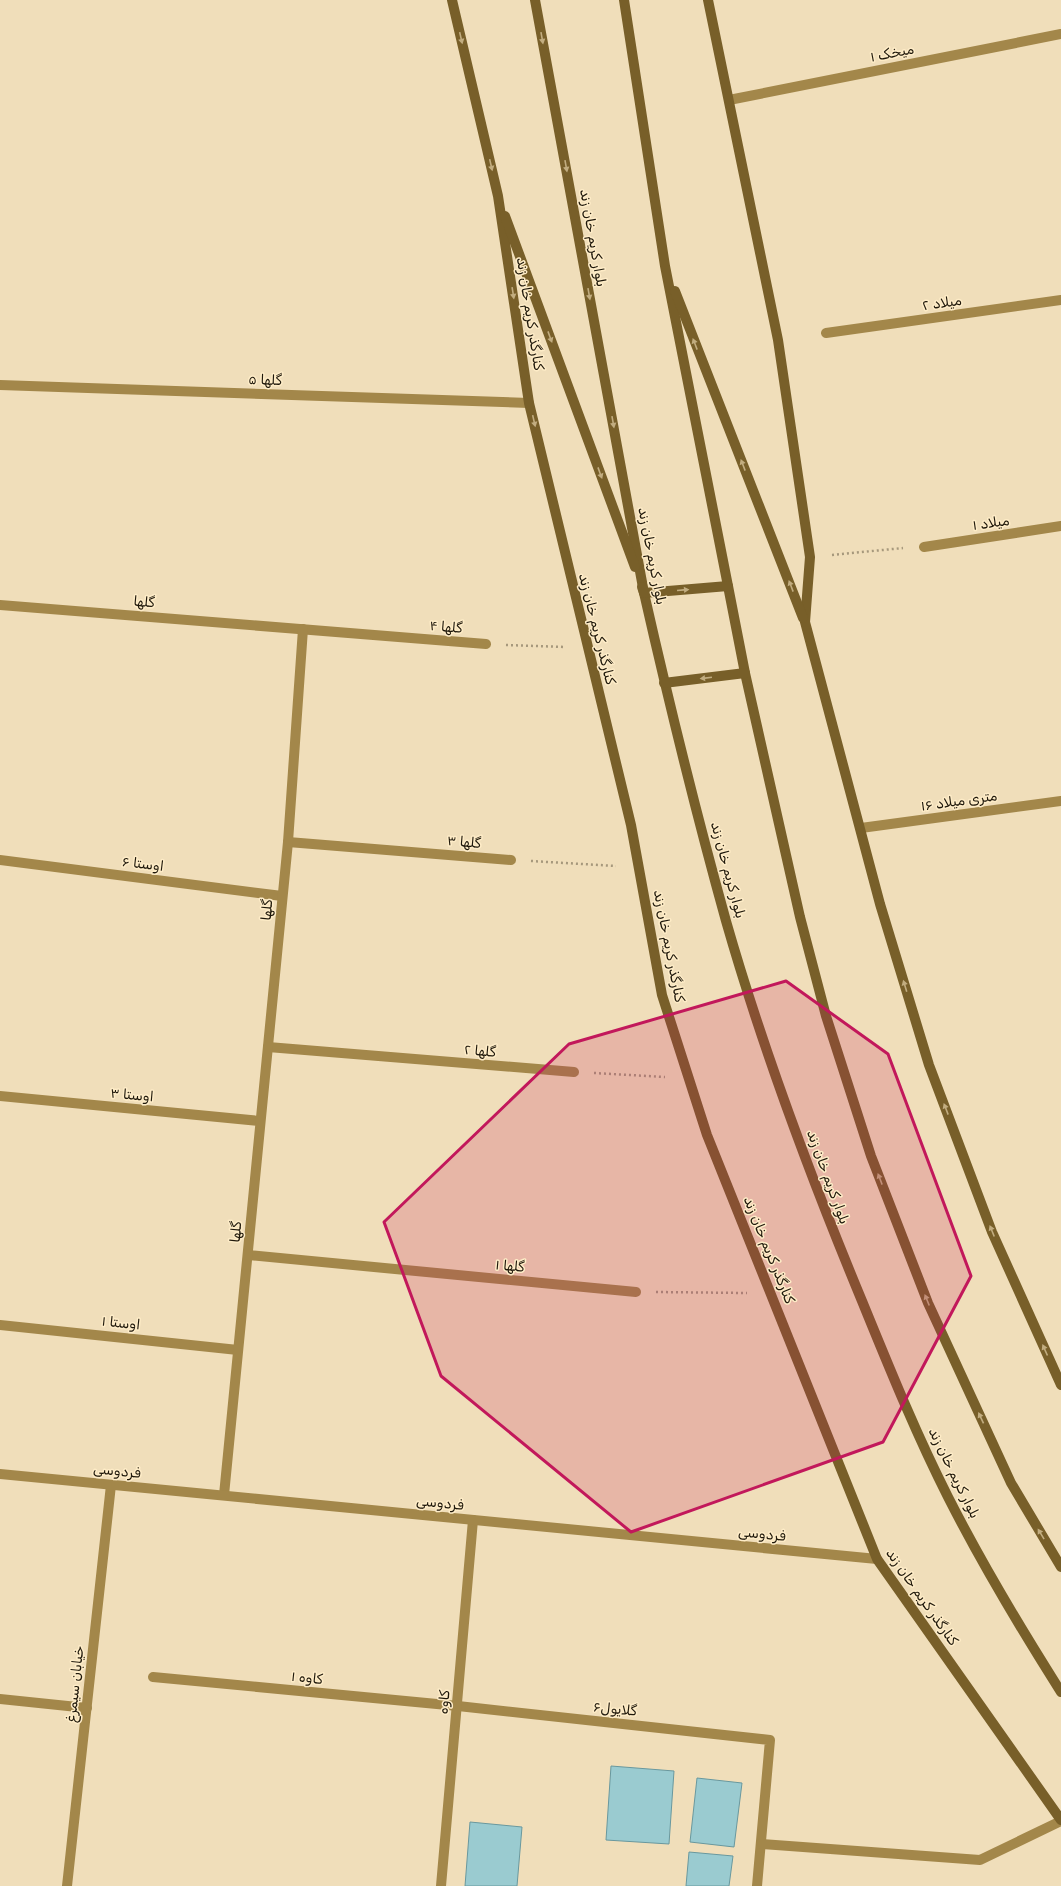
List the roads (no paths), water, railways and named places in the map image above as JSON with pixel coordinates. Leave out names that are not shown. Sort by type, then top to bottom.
[{"type":"main road","name":"کنارگذر کریم خان زند","points":[[452,0],[498,196],[529,403],[631,826],[662,995],[708,1135],[877,1559],[1061,1821]]},
{"type":"main road","name":"بلوار کریم خان زند","points":[[535,0],[644,593],[664,683],[727,923],[763,1036],[821,1202],[888,1364],[948,1496],[1019,1626],[1061,1692]]},
{"type":"main road","points":[[624,0],[665,266],[745,673],[800,917],[826,1016],[872,1156],[934,1318],[1011,1483],[1061,1567]]},
{"type":"main road","points":[[708,0],[778,340],[810,557],[805,622]]},
{"type":"main road","points":[[498,196],[644,593],[728,586]]},
{"type":"main road","points":[[665,266],[805,622],[880,904],[929,1065],[992,1232],[1061,1385]]},
{"type":"main road","points":[[664,683],[745,673]]},
{"type":"street","name":"میخک ۱","points":[[729,100],[1061,34]]},
{"type":"street","name":"میلاد ۲","points":[[826,334],[1061,300]]},
{"type":"street","name":"گلها ۵","points":[[0,385],[529,403]]},
{"type":"street","name":"میلاد ۱","points":[[924,546],[1061,526]]},
{"type":"street","name":"گلها","points":[[0,605],[303,629],[288,842],[224,1496]]},
{"type":"street","name":"گلها ۴","points":[[303,629],[486,644]]},
{"type":"street","name":"۱۶ متری میلاد","points":[[861,828],[1061,802]]},
{"type":"street","name":"گلها ۳","points":[[288,842],[510,860]]},
{"type":"street","name":"اوستا ۶","points":[[0,860],[282,896]]},
{"type":"street","name":"گلها ۲","points":[[268,1048],[574,1072]]},
{"type":"street","name":"اوستا ۳","points":[[0,1096],[260,1121]]},
{"type":"street","name":"گلها ۱","points":[[248,1255],[636,1292]]},
{"type":"street","name":"اوستا ۱","points":[[0,1325],[238,1350]]},
{"type":"street","name":"فردوسی","points":[[0,1474],[877,1559]]},
{"type":"street","name":"خیابان سیمرغ","points":[[67,1886],[111,1485]]},
{"type":"street","name":"کاوه","points":[[441,1886],[458,1706],[473,1520]]},
{"type":"street","name":"کاوه ۱","points":[[153,1677],[458,1706]]},
{"type":"street","points":[[0,1698],[87,1708]]},
{"type":"street","name":"گلایول۶","points":[[458,1706],[770,1740],[761,1844]]},
{"type":"street","points":[[757,1886],[761,1844],[980,1860],[1061,1821]]}]
